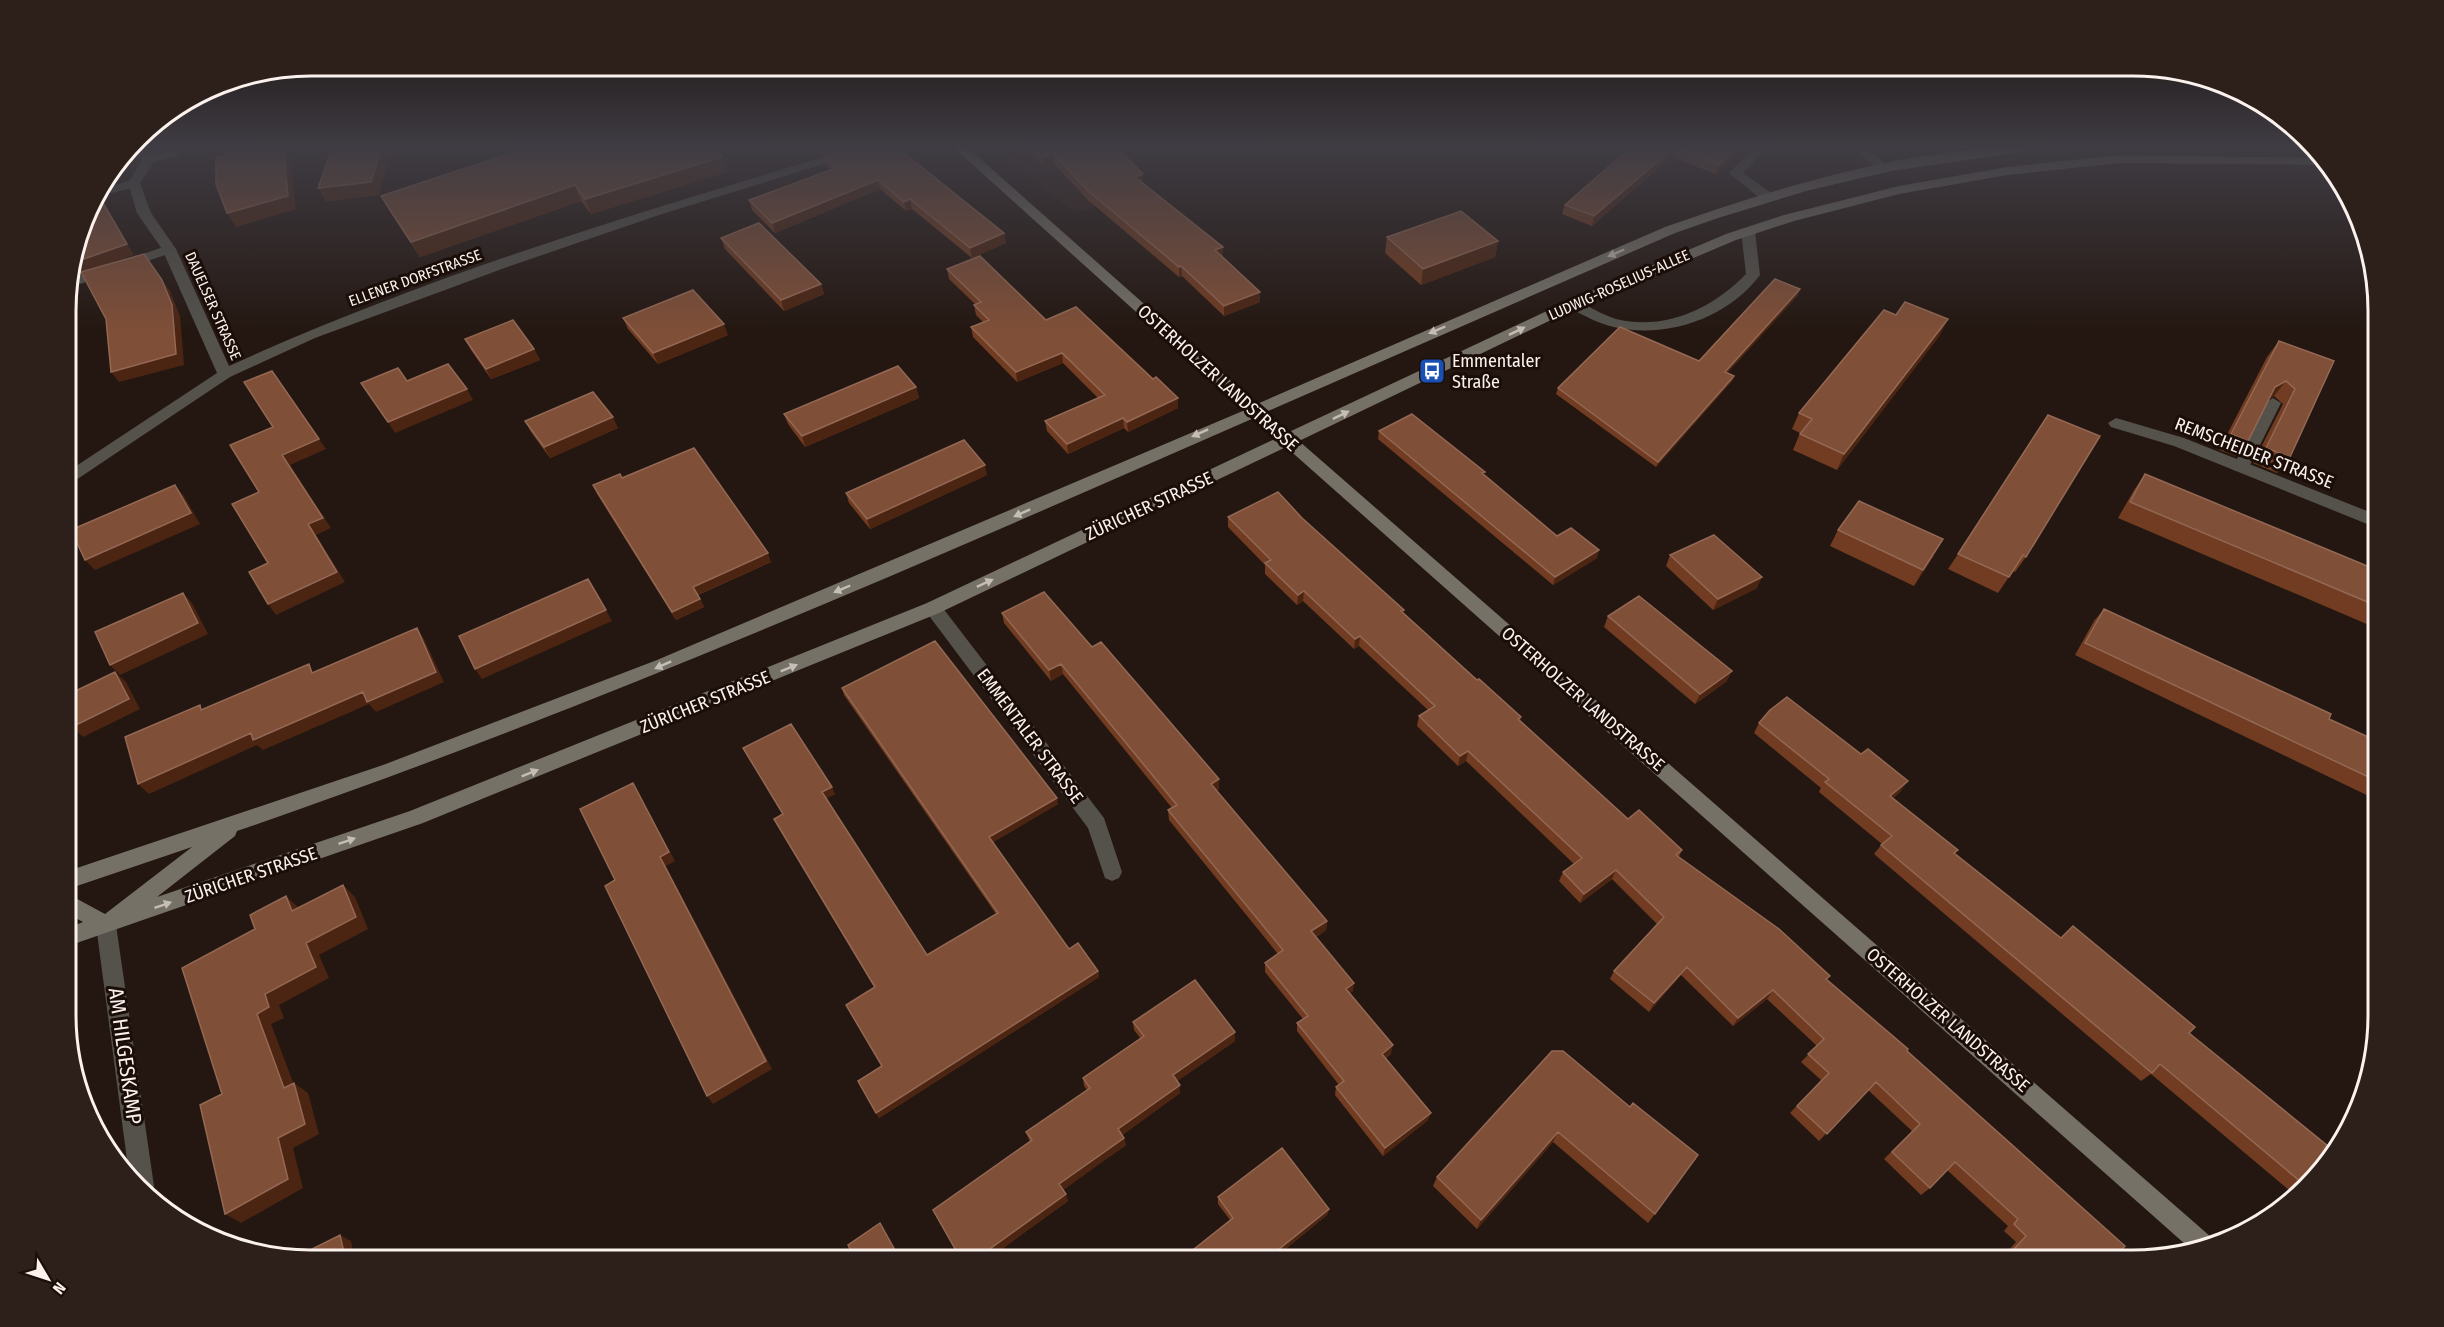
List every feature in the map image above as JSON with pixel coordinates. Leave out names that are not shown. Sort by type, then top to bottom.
[{"type":"main road","name":"OSTERHOLZER LANDSTRASSE","points":[[1028,209],[1288,440],[2199,1240]]},
{"type":"main road","name":"LUDWIG-ROSELIUS-ALLEE","points":[[1254,410],[1670,230],[1730,209]]},
{"type":"main road","name":"LUDWIG-ROSELIUS-ALLEE","points":[[1288,440],[1654,267],[1748,231],[1825,209]]},
{"type":"main road","name":"ZÜRICHER STRASSE","points":[[76,877],[389,771],[663,665],[1020,514],[1254,410]]},
{"type":"main road","name":"ZÜRICHER STRASSE","points":[[76,934],[416,817],[933,608],[1288,440]]},
{"type":"main road","name":"ZÜRICHER STRASSE","points":[[106,925],[239,821]]},
{"type":"main road","points":[[76,908],[106,925]]},
{"type":"street","name":"DAUELSER STRASSE","points":[[143,209],[169,249],[225,374]]},
{"type":"street","name":"ELLENER DORFSTRASSE","points":[[76,474],[225,374],[310,335],[508,262],[664,209]]},
{"type":"street","points":[[1573,304],[1614,323],[1644,327],[1674,325],[1716,306],[1739,291],[1753,275],[1748,231]]},
{"type":"street","points":[[79,280],[169,249]]},
{"type":"street","points":[[2241,468],[2273,404]]},
{"type":"street","name":"REMSCHEIDER STRASSE","points":[[2116,423],[2145,434],[2178,442],[2368,518]]},
{"type":"street","name":"EMMENTALER STRASSE","points":[[933,608],[1097,824],[1112,872]]},
{"type":"street","name":"AM HILGESKAMP","points":[[106,925],[141,1177]]},
{"type":"shaded area","points":[[1070,209],[1087,209],[1075,213]]},
{"type":"building","points":[[100,209],[107,209],[127,244],[83,259]]},
{"type":"building","points":[[225,209],[242,209],[227,213]]},
{"type":"building","points":[[389,209],[506,209],[411,242]]},
{"type":"building","points":[[758,209],[807,209],[772,223]]},
{"type":"building","points":[[922,209],[974,209],[1004,233],[970,248]]},
{"type":"building","points":[[1110,209],[1175,209],[1223,247],[1215,250],[1260,292],[1224,306],[1181,266],[1179,267]]},
{"type":"building","points":[[1575,209],[1602,209],[1594,216]]},
{"type":"building","points":[[1461,211],[1498,241],[1423,269],[1387,237]]},
{"type":"building","points":[[759,223],[821,284],[781,300],[721,238]]},
{"type":"building","points":[[144,254],[162,280],[172,305],[176,354],[111,372],[106,319],[81,272]]},
{"type":"building","points":[[980,256],[1046,320],[1076,307],[1153,379],[1156,377],[1178,398],[1127,422],[1123,418],[1067,444],[1045,421],[1105,395],[1062,353],[1016,372],[971,327],[989,320],[974,305],[981,302],[947,269]]},
{"type":"building","points":[[1775,279],[1800,289],[1725,372],[1734,376],[1658,462],[1558,388],[1620,327],[1699,361]]},
{"type":"building","points":[[693,290],[724,324],[653,353],[623,318]]},
{"type":"building","points":[[1905,302],[1948,319],[1844,454],[1800,434],[1812,419],[1799,413],[1884,310],[1896,315]]},
{"type":"building","points":[[513,320],[534,349],[486,369],[465,339]]},
{"type":"building","points":[[2279,341],[2334,361],[2290,457],[2266,448],[2295,389],[2286,381],[2275,387],[2248,441],[2231,434]]},
{"type":"building","points":[[448,364],[467,389],[388,422],[361,383],[398,368],[407,381]]},
{"type":"building","points":[[898,366],[916,387],[802,436],[784,414]]},
{"type":"building","points":[[272,371],[319,439],[282,455],[323,518],[308,524],[337,572],[268,604],[249,572],[268,563],[232,504],[259,492],[230,445],[273,427],[244,382]]},
{"type":"building","points":[[593,392],[613,417],[544,447],[525,421]]},
{"type":"building","points":[[1412,414],[1485,472],[1482,473],[1557,536],[1571,528],[1599,550],[1555,577],[1379,431]]},
{"type":"building","points":[[2048,415],[2100,436],[2026,557],[2023,555],[2009,577],[1958,554]]},
{"type":"building","points":[[964,440],[985,465],[867,519],[846,493]]},
{"type":"building","points":[[694,448],[768,553],[693,587],[700,599],[672,612],[593,485],[620,474],[622,478]]},
{"type":"building","points":[[2145,474],[2368,566],[2368,602],[2130,502]]},
{"type":"building","points":[[175,485],[191,513],[85,560],[76,541],[76,528]]},
{"type":"building","points":[[1278,492],[1302,518],[1404,610],[1401,611],[1521,717],[1518,719],[1628,819],[1639,810],[1682,850],[1676,855],[1779,929],[1830,976],[1826,979],[1908,1049],[1907,1051],[2125,1246],[2122,1250],[2013,1250],[2026,1236],[2014,1224],[2018,1219],[1955,1162],[1930,1188],[1892,1152],[1920,1124],[1876,1082],[1827,1134],[1797,1106],[1829,1073],[1808,1054],[1824,1039],[1773,990],[1738,1018],[1687,967],[1654,1003],[1614,971],[1664,917],[1616,870],[1584,894],[1563,872],[1582,858],[1468,751],[1460,756],[1419,716],[1435,706],[1360,636],[1355,639],[1304,591],[1298,595],[1265,563],[1271,560],[1228,517]]},
{"type":"building","points":[[1859,501],[1943,539],[1923,570],[1838,530]]},
{"type":"building","points":[[1714,535],[1762,577],[1718,599],[1670,555]]},
{"type":"building","points":[[588,579],[606,610],[475,669],[459,636]]},
{"type":"building","points":[[1044,592],[1092,647],[1101,642],[1219,779],[1211,784],[1327,921],[1311,931],[1354,983],[1346,989],[1393,1045],[1382,1054],[1431,1113],[1385,1148],[1336,1087],[1344,1081],[1297,1023],[1308,1016],[1265,963],[1283,950],[1168,810],[1177,805],[1061,664],[1049,670],[1002,613]]},
{"type":"building","points":[[183,593],[198,623],[110,665],[95,632]]},
{"type":"building","points":[[1639,596],[1732,671],[1700,694],[1608,616]]},
{"type":"building","points":[[2104,609],[2331,714],[2329,719],[2368,737],[2368,777],[2085,643]]},
{"type":"building","points":[[417,628],[436,672],[367,702],[363,692],[253,740],[251,733],[138,784],[125,737],[200,705],[201,710],[309,664],[312,673]]},
{"type":"building","points":[[935,641],[1057,798],[989,837],[1069,949],[1078,943],[1098,971],[876,1113],[858,1081],[882,1066],[846,1005],[875,987],[774,819],[783,814],[743,748],[791,724],[832,787],[822,792],[927,955],[998,913],[842,688]]},
{"type":"building","points":[[115,672],[129,699],[76,725],[76,691]]},
{"type":"building","points":[[1787,697],[1861,754],[1868,749],[1908,781],[1890,796],[1958,850],[1954,853],[2061,938],[2073,926],[2195,1027],[2189,1033],[2328,1146],[2309,1171],[2300,1181],[2160,1064],[2152,1073],[1881,845],[1892,836],[1825,782],[1829,779],[1759,723],[1770,710]]},
{"type":"building","points":[[633,783],[669,852],[660,857],[766,1061],[707,1096],[605,886],[615,880],[580,809]]},
{"type":"building","points":[[343,885],[356,917],[306,943],[316,967],[265,994],[269,1007],[257,1014],[284,1088],[294,1083],[305,1124],[278,1138],[288,1179],[225,1214],[200,1105],[222,1094],[182,968],[255,929],[250,915],[286,896],[292,911]]},
{"type":"building","points":[[1195,980],[1235,1032],[1173,1075],[1180,1085],[1118,1129],[1124,1138],[1059,1184],[1066,1194],[988,1250],[956,1250],[933,1210],[1032,1140],[1026,1132],[1090,1088],[1083,1078],[1144,1036],[1133,1022]]},
{"type":"building","points":[[1552,1051],[1563,1051],[1630,1107],[1633,1103],[1698,1155],[1655,1214],[1558,1132],[1481,1220],[1437,1177]]},
{"type":"building","points":[[1282,1148],[1329,1209],[1278,1250],[1193,1250],[1233,1218],[1218,1197]]},
{"type":"building","points":[[880,1223],[895,1250],[850,1250],[848,1245]]},
{"type":"building","points":[[340,1235],[343,1250],[310,1250]]},
{"type":"place","name":"Emmentaler Straße","points":[[1432,371]]}]
